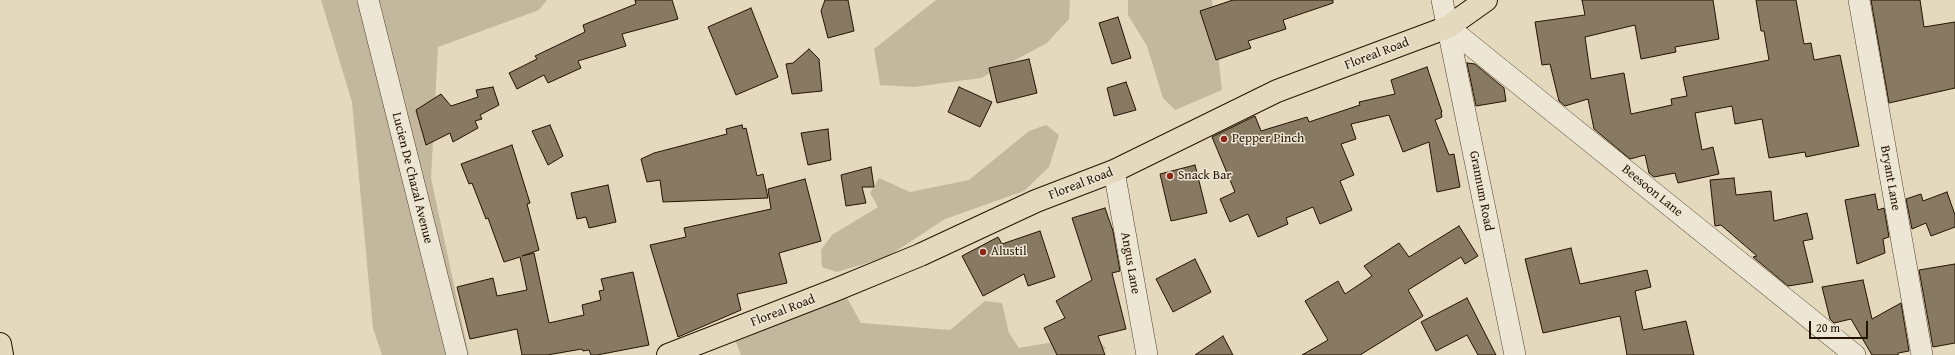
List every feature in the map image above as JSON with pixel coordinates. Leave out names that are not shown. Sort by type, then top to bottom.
[{"type":"main road","name":"Floreal Road","points":[[668,355],[920,255],[1036,201],[1114,171],[1277,91],[1448,27],[1486,0]]},
{"type":"main road","points":[[0,344],[2,355]]},
{"type":"street","name":"Lucien De Chazal Avenue","points":[[368,0],[457,355]]},
{"type":"street","name":"Grannum Road","points":[[1442,0],[1515,355]]},
{"type":"street","name":"Bryant Lane","points":[[1859,0],[1922,355]]},
{"type":"street","name":"Beesoon Lane","points":[[1448,27],[1855,355]]},
{"type":"street","name":"Angus Lane","points":[[1114,171],[1147,355]]},
{"type":"shaded area","points":[[321,0],[547,0],[539,10],[438,47],[431,178],[469,355],[382,355],[373,328],[352,102]]},
{"type":"shaded area","points":[[936,0],[1070,0],[1069,19],[1047,43],[981,78],[914,87],[880,85],[874,49]]},
{"type":"shaded area","points":[[1128,0],[1212,0],[1222,90],[1175,110],[1163,98],[1147,46],[1128,15]]},
{"type":"shaded area","points":[[1046,125],[1059,135],[1049,167],[1024,191],[945,219],[887,257],[837,272],[822,267],[821,250],[832,235],[878,207],[870,193],[879,178],[910,192],[969,180],[1029,131]]},
{"type":"shaded area","points":[[846,296],[861,323],[950,330],[985,301],[1002,303],[1009,333],[1019,348],[1093,335],[1106,348],[1099,355],[741,355],[734,337]]},
{"type":"building","points":[[635,0],[672,0],[678,19],[622,34],[626,46],[578,61],[581,68],[548,83],[544,75],[517,89],[509,73],[537,59],[535,56],[585,32],[583,25],[636,4]]},
{"type":"building","points":[[825,0],[848,0],[854,31],[828,38],[821,11]]},
{"type":"building","points":[[1233,0],[1333,0],[1333,3],[1283,20],[1286,29],[1248,41],[1251,48],[1216,60],[1200,11]]},
{"type":"building","points":[[1582,0],[1713,0],[1719,39],[1675,47],[1676,52],[1641,59],[1635,25],[1585,37],[1591,79],[1624,73],[1631,114],[1672,105],[1671,99],[1687,96],[1683,77],[1769,60],[1764,31],[1761,31],[1756,0],[1796,0],[1804,44],[1811,43],[1814,60],[1840,55],[1859,146],[1806,157],[1805,152],[1769,158],[1762,119],[1735,124],[1732,106],[1695,113],[1702,150],[1713,147],[1719,174],[1678,183],[1675,173],[1654,177],[1649,173],[1645,155],[1630,159],[1594,129],[1588,99],[1565,106],[1559,101],[1550,64],[1542,65],[1535,22],[1585,15]]},
{"type":"building","points":[[1871,0],[1920,0],[1924,27],[1955,22],[1955,88],[1889,103]]},
{"type":"building","points":[[751,8],[778,77],[736,95],[708,27]]},
{"type":"building","points":[[1118,17],[1131,58],[1112,64],[1099,23]]},
{"type":"building","points":[[809,49],[819,59],[822,91],[792,94],[786,64],[793,63]]},
{"type":"building","points":[[1029,59],[1037,93],[997,103],[989,68]]},
{"type":"building","points":[[1467,63],[1475,64],[1504,88],[1506,101],[1476,106]]},
{"type":"building","points":[[1427,67],[1442,112],[1442,117],[1435,120],[1449,155],[1454,154],[1460,187],[1437,192],[1429,142],[1403,152],[1389,115],[1351,124],[1356,139],[1341,144],[1354,175],[1340,181],[1352,210],[1320,224],[1313,207],[1286,218],[1288,224],[1258,237],[1248,214],[1230,222],[1220,199],[1235,192],[1212,137],[1255,116],[1261,131],[1307,117],[1309,122],[1360,105],[1359,102],[1395,94],[1391,80]]},
{"type":"building","points":[[1126,82],[1136,110],[1114,116],[1107,88]]},
{"type":"building","points":[[493,87],[499,105],[480,115],[482,119],[475,121],[478,128],[453,142],[450,133],[426,145],[416,110],[441,94],[451,106],[478,97],[476,90]]},
{"type":"building","points":[[959,87],[992,102],[980,127],[948,112]]},
{"type":"building","points":[[550,125],[563,156],[548,165],[532,131]]},
{"type":"building","points":[[742,125],[743,129],[746,128],[757,176],[763,174],[768,198],[663,202],[660,180],[647,182],[641,159],[654,153],[727,134],[726,129]]},
{"type":"building","points":[[828,129],[831,160],[808,165],[801,133]]},
{"type":"building","points":[[512,145],[530,203],[527,204],[539,250],[522,256],[534,253],[549,323],[584,315],[582,305],[601,300],[599,291],[604,290],[601,279],[633,272],[649,345],[597,355],[591,355],[589,350],[583,351],[582,349],[547,355],[522,355],[517,329],[470,339],[457,287],[493,278],[497,296],[527,290],[520,257],[504,262],[488,218],[486,219],[472,183],[469,184],[461,164]]},
{"type":"building","points":[[1195,165],[1207,213],[1171,221],[1160,174]]},
{"type":"building","points":[[871,167],[874,187],[862,187],[866,203],[846,206],[841,175]]},
{"type":"building","points":[[1734,178],[1736,195],[1771,191],[1774,221],[1807,213],[1813,239],[1803,241],[1813,282],[1788,286],[1753,257],[1757,256],[1721,225],[1715,226],[1710,180]]},
{"type":"building","points":[[805,179],[821,241],[779,253],[787,283],[737,294],[741,310],[678,337],[650,245],[686,237],[684,228],[771,209],[768,189]]},
{"type":"building","points":[[608,185],[616,222],[589,228],[586,217],[577,219],[571,193]]},
{"type":"building","points":[[1947,192],[1955,215],[1955,227],[1931,236],[1926,223],[1912,229],[1906,199],[1921,194],[1923,201]]},
{"type":"building","points":[[1875,194],[1878,210],[1884,208],[1889,237],[1883,239],[1885,253],[1857,264],[1845,200]]},
{"type":"building","points":[[1105,208],[1113,231],[1120,271],[1112,273],[1126,329],[1098,336],[1105,355],[1057,355],[1044,328],[1065,318],[1056,301],[1092,280],[1072,218]]},
{"type":"building","points":[[1459,226],[1478,256],[1465,264],[1461,257],[1408,290],[1423,316],[1360,355],[1302,355],[1328,340],[1305,301],[1338,281],[1345,294],[1372,276],[1364,266],[1399,243],[1409,257]]},
{"type":"building","points":[[1040,231],[1055,277],[1028,286],[1024,274],[983,296],[962,256],[998,237],[1002,244]]},
{"type":"building","points":[[1571,248],[1580,284],[1647,270],[1651,287],[1635,291],[1643,330],[1686,321],[1694,355],[1627,355],[1620,316],[1543,333],[1525,259]]},
{"type":"building","points":[[1195,259],[1211,292],[1173,312],[1156,279]]},
{"type":"building","points":[[1955,264],[1955,343],[1933,347],[1919,270]]},
{"type":"building","points":[[1863,280],[1872,319],[1901,303],[1909,351],[1898,353],[1898,355],[1872,355],[1851,319],[1834,323],[1830,319],[1822,287]]},
{"type":"building","points":[[1467,298],[1496,355],[1478,355],[1467,335],[1436,351],[1421,322]]},
{"type":"building","points":[[1223,336],[1233,355],[1195,355]]},
{"type":"place","name":"Pepper Pinch","points":[[1224,139]]},
{"type":"place","name":"Snack Bar","points":[[1170,176]]},
{"type":"place","name":"Alustil","points":[[983,252]]}]
